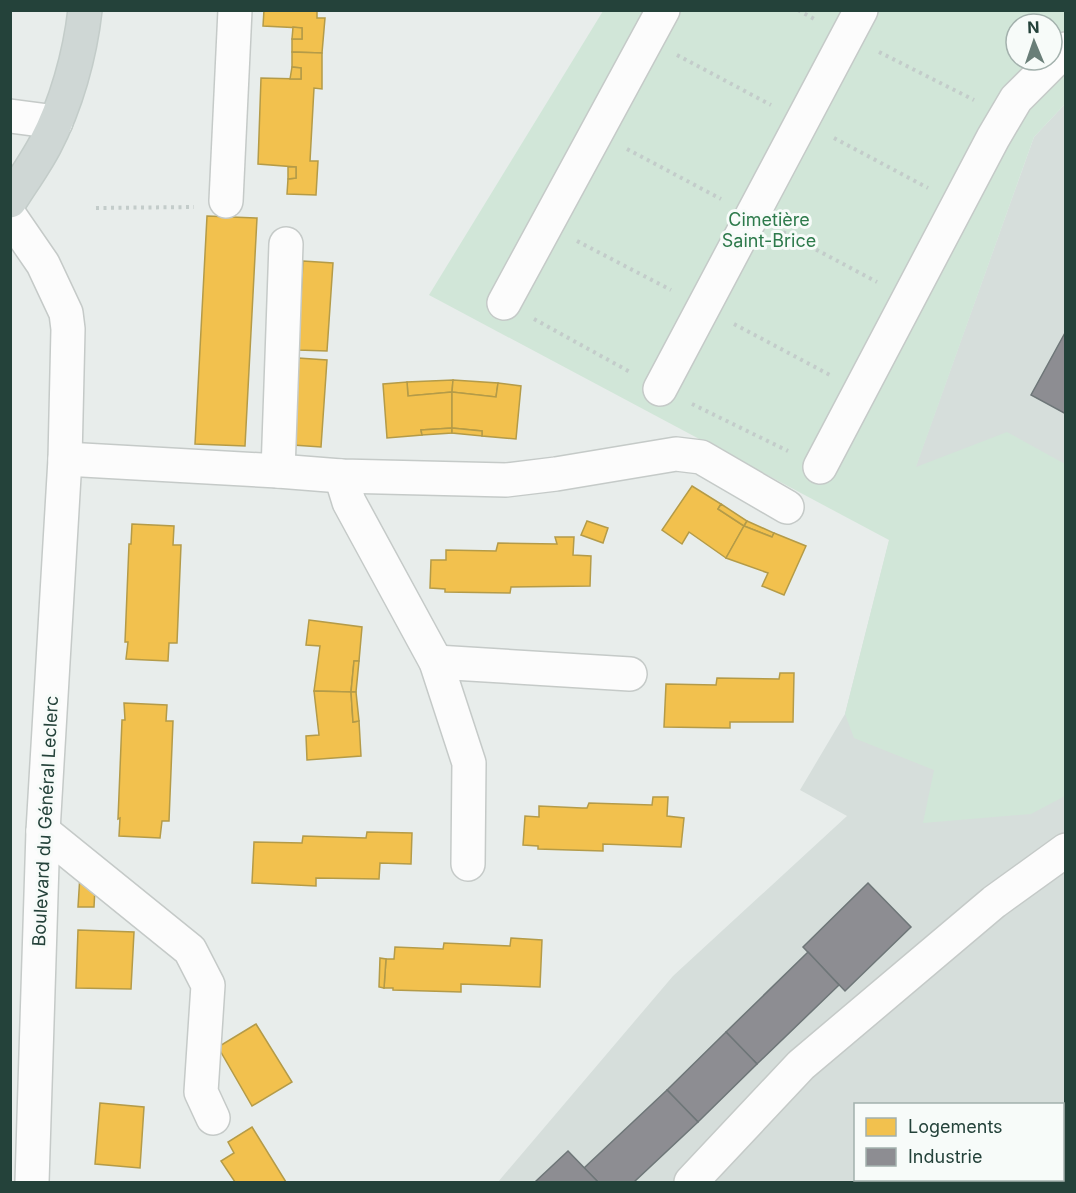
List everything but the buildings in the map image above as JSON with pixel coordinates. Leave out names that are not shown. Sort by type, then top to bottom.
[{"type":"main road","points":[[10,201],[45,145],[56,122],[72,74],[85,10]]},
{"type":"street","points":[[226,201],[235,10]]},
{"type":"street","points":[[504,303],[663,10]]},
{"type":"street","points":[[660,389],[854,23]]},
{"type":"street","points":[[820,467],[993,138],[1016,99],[1065,49]]},
{"type":"street","points":[[10,117],[56,122]]},
{"type":"street","name":"Boulevard du Général Leclerc","points":[[10,216],[43,264],[66,314],[68,328],[65,459],[43,831],[32,1182]]},
{"type":"street","points":[[278,471],[286,244]]},
{"type":"street","points":[[65,459],[341,476],[506,480],[676,454],[701,457],[787,507]]},
{"type":"street","points":[[341,476],[350,502],[436,662],[469,763],[468,864]]},
{"type":"street","points":[[436,662],[630,674]]},
{"type":"street","points":[[43,831],[190,950],[208,985],[201,1092],[213,1118]]},
{"type":"street","points":[[691,1182],[801,1065],[994,902],[1065,850]]},
{"type":"path","points":[[798,10],[854,23],[1006,116]]},
{"type":"path","points":[[96,208],[216,206],[226,201]]},
{"type":"shaded area","points":[[1065,104],[1065,1182],[498,1182],[673,976],[847,816],[800,790],[845,714],[889,541],[1034,137]]},
{"type":"green space","name":"Cimetière Saint-Brice","points":[[603,11],[1065,11],[1065,104],[1034,137],[916,467],[1007,432],[1065,464],[1065,796],[1031,814],[923,823],[934,770],[854,738],[845,714],[889,540],[429,295]]}]
